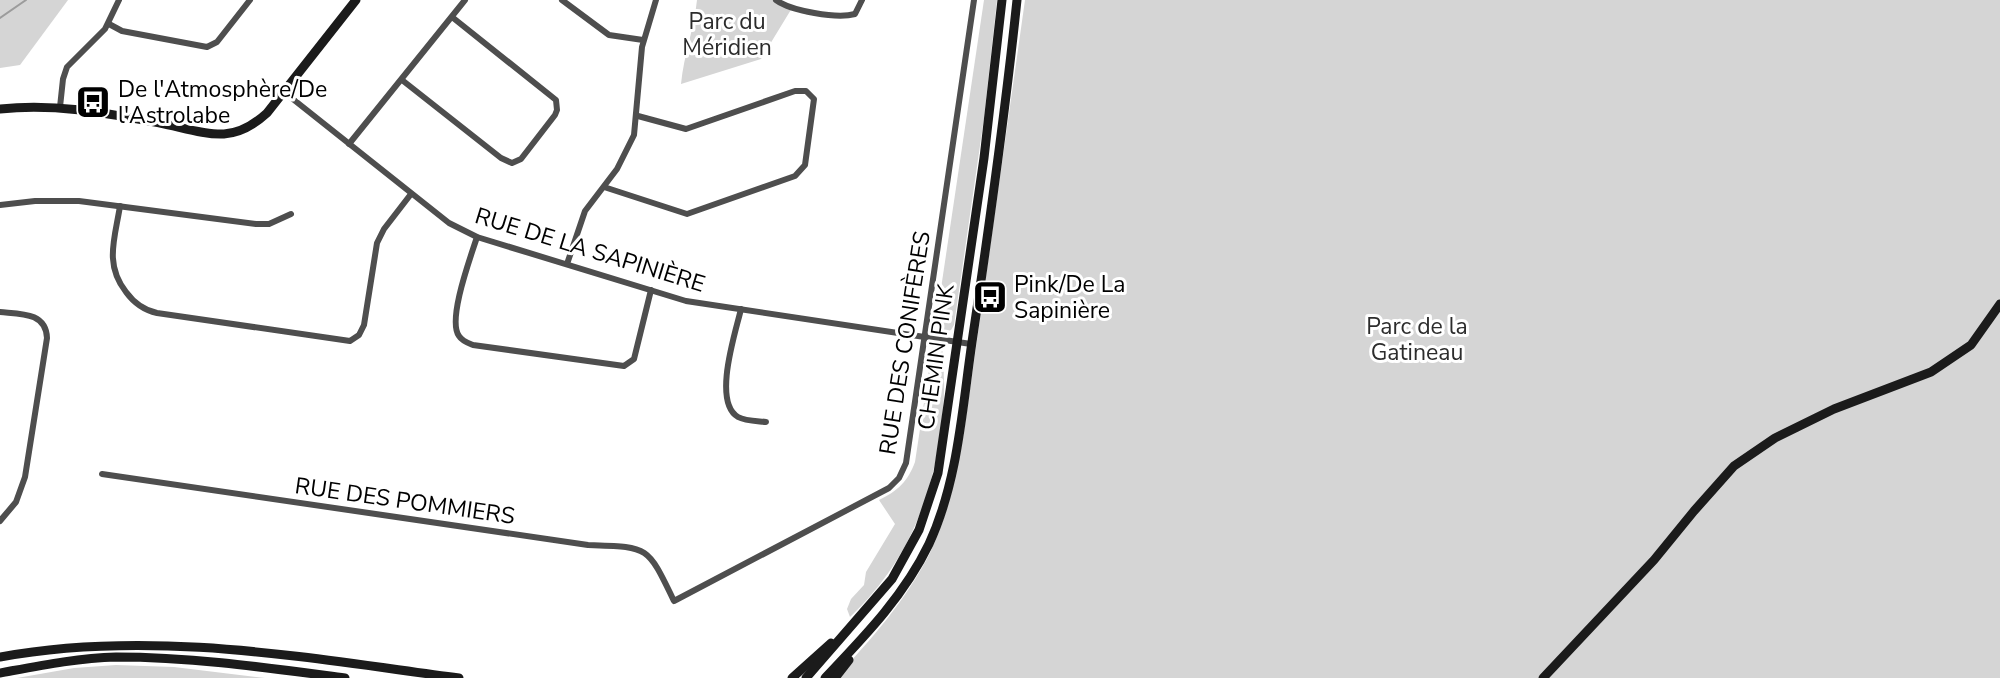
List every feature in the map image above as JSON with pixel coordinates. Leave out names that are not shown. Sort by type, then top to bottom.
[{"type":"main road","points":[[0,109],[60,107],[222,134],[238,132],[267,113],[356,0]]},
{"type":"main road","name":"CHEMIN PINK","points":[[806,678],[855,625],[892,579],[909,551],[926,511],[943,450],[984,158],[1002,0]]},
{"type":"main road","name":"CHEMIN PINK","points":[[825,678],[870,631],[917,567],[940,517],[955,462],[1019,0]]},
{"type":"main road","points":[[1543,678],[1654,560],[1734,466],[1775,438],[1834,409],[1931,372],[1970,345],[2000,304]]},
{"type":"main road","points":[[792,678],[855,625]]},
{"type":"main road","points":[[835,678],[870,631]]},
{"type":"main road","points":[[0,657],[70,648],[170,645],[212,647],[459,678]]},
{"type":"main road","points":[[0,673],[69,661],[114,657],[207,661],[345,678]]},
{"type":"street","points":[[60,107],[62,79],[67,67],[109,24],[119,0]]},
{"type":"street","points":[[109,24],[122,31],[207,47],[217,42],[250,0]]},
{"type":"street","points":[[349,144],[465,0]]},
{"type":"street","points":[[562,0],[609,35],[643,40]]},
{"type":"street","points":[[567,264],[582,217],[626,154],[634,135],[638,116],[643,40],[656,0]]},
{"type":"street","points":[[776,0],[792,8],[844,16],[855,14],[862,0]]},
{"type":"street","name":"RUE DES CONIFÈRES","points":[[674,601],[895,483],[906,463],[974,0]]},
{"type":"street","points":[[402,80],[501,158],[512,163],[521,159],[555,116],[558,110],[556,100],[452,17]]},
{"type":"street","points":[[604,187],[688,214],[795,176],[804,165],[814,99],[806,91],[795,91],[686,129],[638,116]]},
{"type":"street","name":"RUE DE LA SAPINIÈRE","points":[[284,92],[449,223],[477,237],[686,300],[971,344]]},
{"type":"street","points":[[120,206],[112,257],[114,271],[131,298],[144,309],[350,341],[359,335],[364,325],[377,243],[384,229],[411,194]]},
{"type":"street","points":[[0,205],[63,200],[257,224],[269,224],[291,214]]},
{"type":"street","points":[[477,237],[463,280],[456,321],[460,338],[473,345],[624,366],[629,364],[636,352],[651,290]]},
{"type":"street","points":[[741,309],[726,374],[726,390],[732,412],[736,416],[766,422]]},
{"type":"street","points":[[0,312],[37,318],[47,331],[25,477],[16,502],[0,521]]},
{"type":"street","name":"RUE DES POMMIERS","points":[[103,474],[587,545],[634,548],[652,559],[674,601]]},
{"type":"green space","points":[[0,0],[68,0],[20,65],[0,68]]},
{"type":"green space","name":"Parc du Méridien","points":[[697,0],[776,0],[792,8],[761,59],[681,84]]},
{"type":"green space","points":[[984,0],[997,0],[984,118],[954,325],[951,330],[945,332],[937,327],[936,322]]},
{"type":"green space","name":"Parc de la Gatineau","points":[[1025,0],[2000,0],[2000,678],[835,678],[875,634],[921,570],[942,524],[951,494],[964,432]]},
{"type":"green space","points":[[933,343],[939,344],[943,352],[944,393],[936,460],[930,485],[922,510],[899,556],[869,598],[850,617],[847,609],[851,599],[864,585],[866,572],[895,524],[879,500],[902,485],[915,462]]},
{"type":"green space","points":[[116,665],[174,667],[265,678],[17,678],[74,668]]},
{"type":"waterway","points":[[0,18],[26,0]]},
{"type":"place","name":"De l'Atmosphère/De l'Astrolabe","points":[[93,102]]},
{"type":"place","name":"Pink/De La Sapinière","points":[[990,297]]}]
